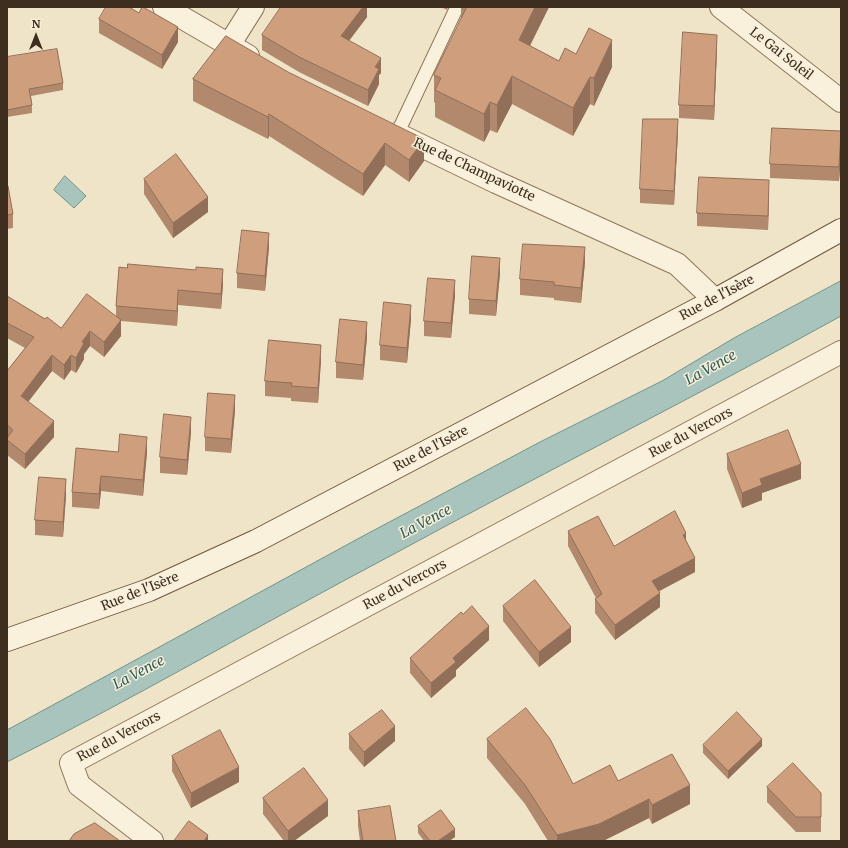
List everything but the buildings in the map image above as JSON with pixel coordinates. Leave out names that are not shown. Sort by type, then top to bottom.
[{"type":"street","points":[[164,7],[268,68]]},
{"type":"street","points":[[229,45],[253,7]]},
{"type":"street","name":"Le Gai Soleil","points":[[721,7],[841,101]]},
{"type":"street","name":"Rue de Champaviotte","points":[[377,124],[496,182],[677,264],[715,300]]},
{"type":"street","name":"Rue de l'Isère","points":[[7,640],[149,590],[256,541],[715,300],[841,230]]},
{"type":"street","name":"Rue du Vercors","points":[[152,841],[79,785],[71,763],[841,352]]},
{"type":"lane","points":[[397,134],[457,7]]},
{"type":"water","points":[[65,176],[86,196],[74,208],[54,190]]},
{"type":"water","name":"La Vence","points":[[841,281],[841,316],[729,377],[504,495],[104,712],[7,762],[7,730],[363,536],[540,442],[662,381],[734,338]]}]
